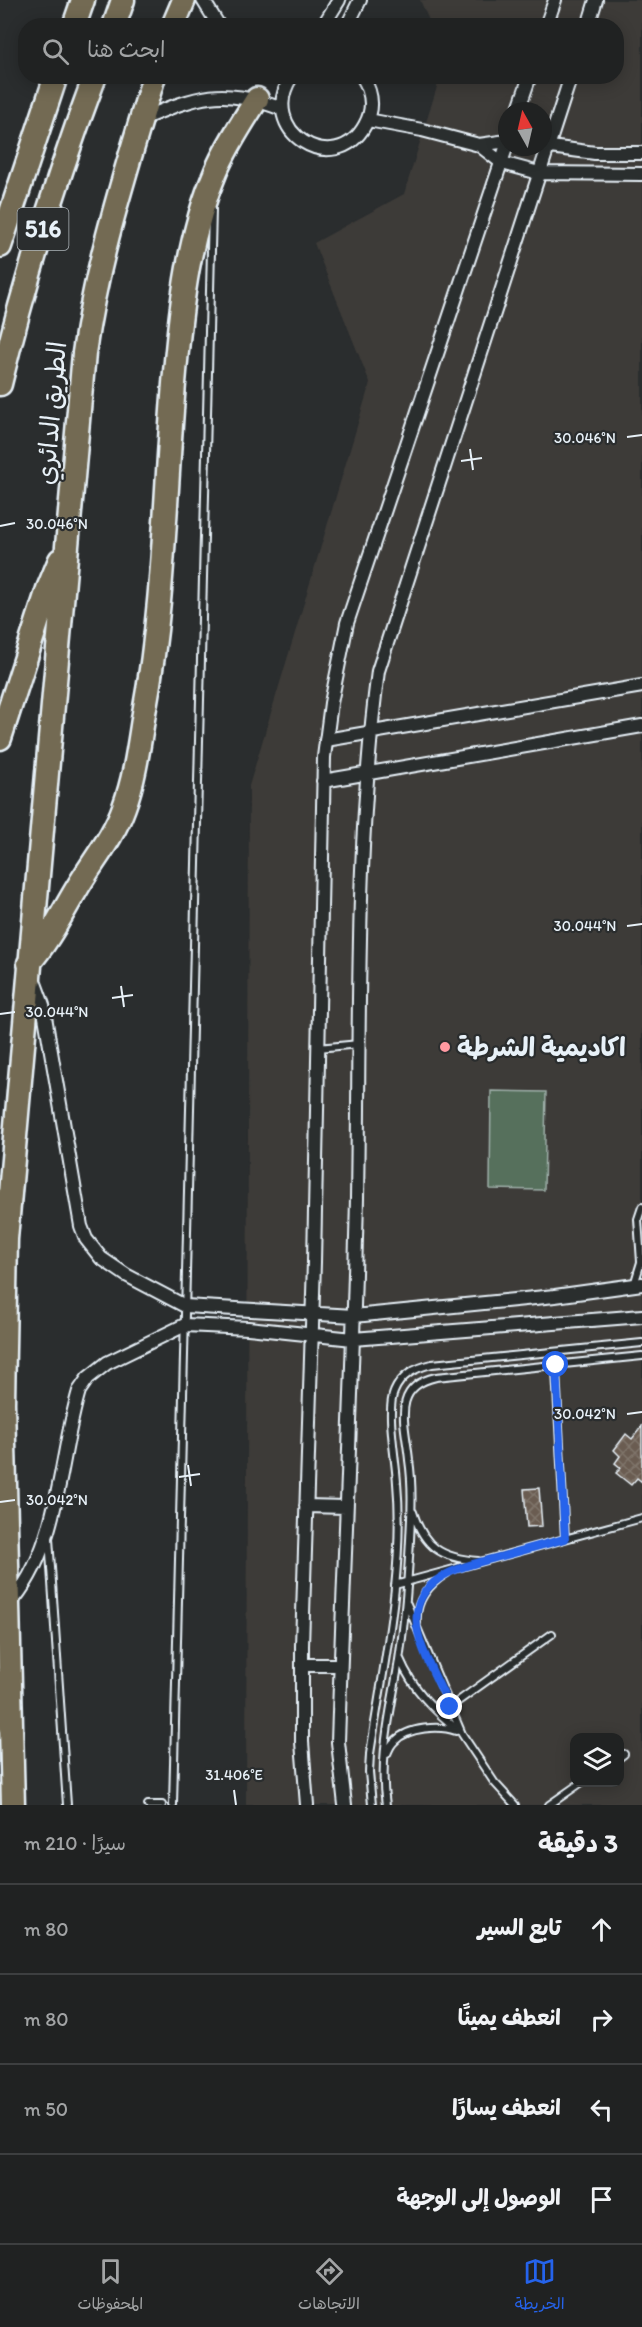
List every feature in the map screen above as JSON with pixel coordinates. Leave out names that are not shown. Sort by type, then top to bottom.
[{"type":"highway","points":[[76,18],[82,0]]},
{"type":"highway","points":[[117,18],[123,0]]},
{"type":"highway","points":[[176,18],[184,0]]},
{"type":"highway","name":"516","points":[[0,246],[53,84]]},
{"type":"highway","name":"الطريق الدائري","points":[[0,384],[29,273],[75,128],[92,84]]},
{"type":"highway","name":"الطريق الدائري","points":[[13,1805],[3,1403],[6,1251],[29,964],[84,353],[90,310],[123,178],[152,84]]},
{"type":"highway","points":[[29,964],[50,936],[108,841],[131,787],[152,670],[158,619],[167,459],[188,266],[202,209],[213,178],[231,140],[257,99]]},
{"type":"highway","name":"516","points":[[0,738],[48,589],[69,537]]},
{"type":"street","points":[[203,0],[214,18]]},
{"type":"street","points":[[328,18],[339,0]]},
{"type":"street","points":[[351,18],[360,0]]},
{"type":"street","points":[[549,18],[555,0]]},
{"type":"street","points":[[590,18],[596,0]]},
{"type":"street","points":[[288,84],[282,97],[282,109],[288,128],[302,142],[321,150],[342,147],[359,136],[368,120],[372,105],[370,90],[367,84]]},
{"type":"street","points":[[521,102],[527,84]]},
{"type":"street","points":[[552,128],[568,84]]},
{"type":"street","points":[[142,119],[198,98],[228,95],[257,99],[282,109]]},
{"type":"street","points":[[368,120],[422,130],[479,145],[498,144]]},
{"type":"street","points":[[479,145],[502,163],[539,173],[642,174]]},
{"type":"street","points":[[552,148],[595,153],[642,153]]},
{"type":"street","points":[[307,1805],[302,1742],[302,1665],[318,1048],[322,781],[326,740],[331,703],[348,623],[504,156]]},
{"type":"street","points":[[345,1805],[338,1742],[354,1316],[362,859],[370,734],[378,671],[543,156]]},
{"type":"street","points":[[326,740],[642,686]]},
{"type":"street","points":[[322,781],[642,726]]},
{"type":"street","points":[[29,964],[41,994],[81,1226],[86,1239],[101,1258],[126,1275],[185,1306],[354,1316],[555,1296],[638,1285]]},
{"type":"street","points":[[7,1607],[28,1582],[44,1550],[79,1390],[88,1378],[107,1363],[185,1325],[353,1339],[642,1316]]},
{"type":"street","points":[[306,1506],[346,1508]]},
{"type":"street","points":[[302,1665],[340,1665]]},
{"type":"lane","points":[[173,1805],[213,178]]},
{"type":"lane","points":[[318,1048],[359,1044]]},
{"type":"lane","points":[[638,1285],[641,1242],[638,1219],[642,1207]]},
{"type":"lane","points":[[372,1805],[370,1754],[395,1585],[399,1517],[391,1414],[394,1392],[399,1383],[411,1371],[432,1364],[642,1343]]},
{"type":"lane","points":[[555,1352],[565,1539]]},
{"type":"lane","points":[[386,1805],[385,1760],[400,1658],[407,1582],[412,1481],[404,1416],[408,1395],[412,1389],[425,1380],[436,1377],[642,1356]]},
{"type":"lane","points":[[411,1505],[417,1524],[431,1546],[456,1557],[484,1561]]},
{"type":"lane","points":[[395,1585],[642,1518]]},
{"type":"lane","points":[[48,1529],[67,1805]]},
{"type":"lane","points":[[417,1629],[416,1614],[422,1597],[452,1570]]},
{"type":"lane","points":[[406,1600],[462,1734],[494,1782],[515,1805]]},
{"type":"lane","points":[[450,1707],[552,1634]]},
{"type":"lane","points":[[400,1658],[416,1690],[428,1704],[462,1734]]},
{"type":"lane","points":[[385,1760],[395,1740],[411,1732],[441,1728],[455,1730],[462,1734]]},
{"type":"lane","points":[[549,1805],[575,1787]]},
{"type":"lane","points":[[148,1805],[162,1805]]},
{"type":"shaded area","name":"اكاديمية الشرطة","points":[[420,0],[642,0],[642,1805],[246,1805],[249,786],[370,383],[314,243],[404,194],[438,84],[624,84],[624,18],[428,18]]},
{"type":"green space","points":[[491,1091],[546,1092],[544,1190],[490,1189]]},
{"type":"building","points":[[642,1426],[642,1482],[637,1478],[631,1485],[616,1473],[621,1468],[615,1463],[620,1456],[614,1450],[626,1434],[632,1439]]},
{"type":"building","points":[[539,1488],[542,1526],[527,1527],[524,1489]]},
{"type":"place","name":"اكاديمية الشرطة","points":[[445,1047]]},
{"type":"route","points":[[450,1707],[417,1629],[418,1605],[431,1586],[452,1570],[565,1539],[556,1365]]}]
